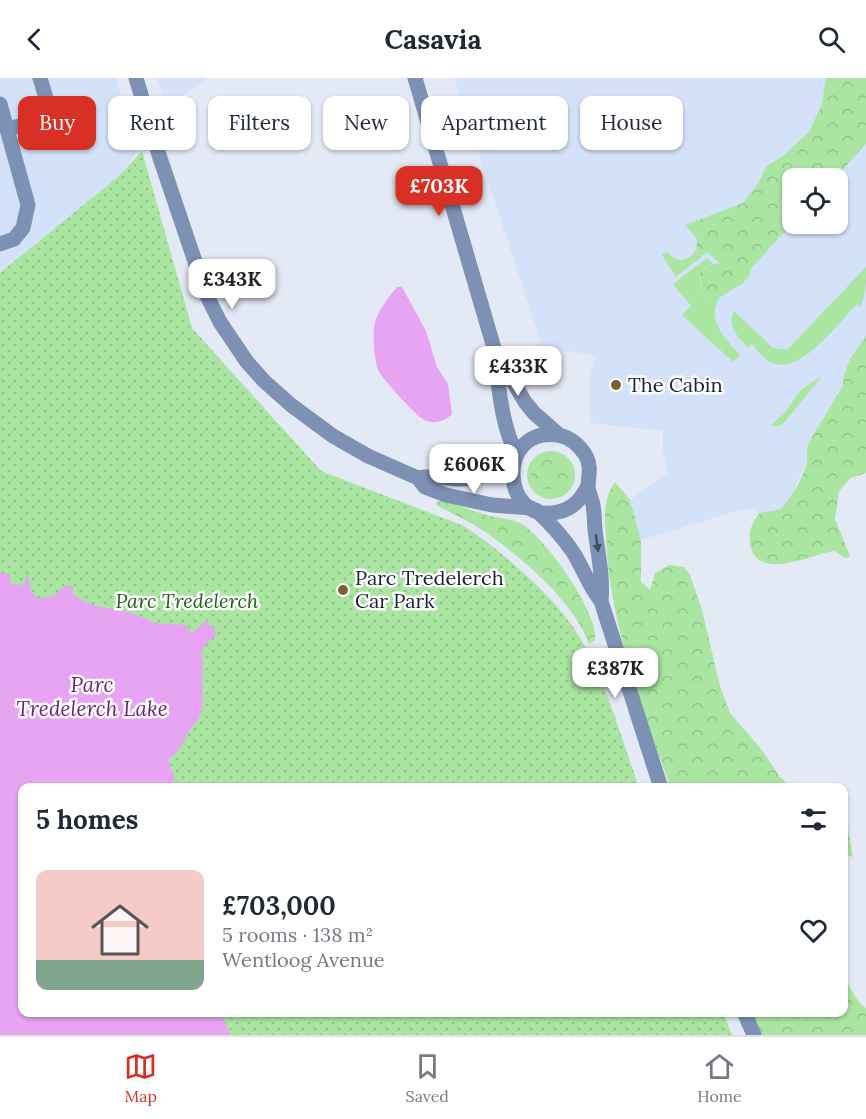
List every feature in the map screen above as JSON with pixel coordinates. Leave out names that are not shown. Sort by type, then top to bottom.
[{"type":"street","points":[[7,129],[52,118],[40,78]]},
{"type":"street","points":[[136,78],[159,155],[206,294],[220,322],[264,381],[291,405],[333,436],[368,456],[418,478],[425,487],[446,495],[492,506],[557,513],[573,506],[581,499],[588,486],[590,471],[587,458],[579,446],[559,435],[534,413],[525,402],[494,348]]},
{"type":"street","points":[[415,78],[494,348],[510,443],[515,457],[512,474],[515,489],[521,500],[563,538],[582,568],[590,587],[601,601],[659,783]]},
{"type":"street","points":[[0,104],[28,205],[23,228],[15,239],[0,244]]},
{"type":"street","points":[[418,478],[428,475],[459,479],[471,478],[499,469],[515,457],[529,441],[546,435],[559,435]]},
{"type":"street","points":[[588,486],[603,584],[601,601]]},
{"type":"street","points":[[746,1017],[754,1035]]},
{"type":"shaded area","points":[[0,78],[116,78],[122,96],[108,96],[108,150],[138,150],[120,175],[0,273]]},
{"type":"shaded area","points":[[157,78],[207,78],[183,96],[163,96]]},
{"type":"shaded area","points":[[454,78],[866,78],[866,346],[792,494],[782,508],[760,517],[755,510],[740,510],[641,540],[630,500],[667,473],[663,451],[663,431],[591,423],[589,379],[596,355],[543,348],[478,150],[568,150],[568,96],[460,96]]},
{"type":"green space","points":[[826,78],[866,78],[866,144],[844,168],[782,168],[782,234],[750,270],[750,275],[743,283],[712,302],[706,300],[702,294],[700,274],[708,265],[720,263],[707,252],[696,259],[697,239],[685,225],[743,203],[757,185],[766,167],[784,155],[809,132],[822,104]]},
{"type":"green space","name":"Parc Tredelerch","points":[[142,151],[192,328],[321,471],[464,526],[496,549],[545,593],[559,609],[572,625],[591,658],[607,694],[638,783],[18,783],[18,1017],[725,1017],[732,1035],[0,1035],[0,273],[120,175]]},
{"type":"green space","points":[[696,250],[697,260],[676,277],[662,255],[667,252],[674,258],[682,260],[690,257]]},
{"type":"green space","points":[[707,258],[713,263],[707,266],[701,274],[701,290],[706,300],[712,302],[720,297],[716,305],[716,321],[719,329],[740,355],[733,362],[682,315],[691,306],[673,284]]},
{"type":"green space","points":[[866,267],[865,293],[860,307],[857,304],[817,346],[792,363],[780,365],[768,361],[752,344],[748,348],[737,336],[732,322],[734,311],[773,348],[787,350]]},
{"type":"green space","points":[[866,336],[866,473],[851,478],[839,491],[835,519],[850,556],[846,558],[834,551],[786,563],[763,562],[755,556],[750,544],[750,531],[753,523],[760,513],[779,510],[788,501],[806,467],[809,442],[843,386],[847,366]]},
{"type":"green space","points":[[821,376],[782,425],[772,426],[801,390]]},
{"type":"green space","points":[[551,451],[568,458],[575,475],[568,492],[551,499],[534,492],[527,475],[534,458]]},
{"type":"green space","points":[[545,452],[557,455],[567,462],[568,479],[550,489],[537,490],[532,482],[530,465],[536,456]]},
{"type":"green space","points":[[615,482],[630,500],[641,540],[641,582],[650,590],[655,573],[669,565],[684,567],[690,575],[702,610],[720,686],[730,713],[787,783],[669,783],[629,665],[614,603],[605,516],[606,502]]},
{"type":"green space","points":[[446,500],[484,514],[515,521],[532,532],[544,544],[580,595],[589,612],[595,640],[589,644],[582,628],[558,596],[544,580],[512,552],[482,530],[438,506],[436,502]]},
{"type":"green space","points":[[848,829],[853,857],[848,856]]},
{"type":"green space","points":[[848,985],[861,1005],[866,1008],[866,1035],[762,1035],[754,1017],[848,1017]]},
{"type":"water","points":[[397,287],[402,287],[426,331],[437,367],[448,384],[452,414],[442,421],[431,422],[419,416],[377,368],[374,347],[375,322]]},
{"type":"water","name":"Parc Tredelerch Lake","points":[[28,572],[31,592],[40,599],[53,596],[66,585],[73,586],[73,594],[83,601],[100,607],[129,612],[156,623],[186,625],[191,634],[207,620],[210,627],[213,625],[216,635],[201,652],[203,706],[199,718],[178,751],[168,760],[174,775],[174,783],[18,783],[18,1017],[222,1017],[231,1035],[0,1035],[0,573],[10,574],[10,584],[24,585]]},
{"type":"place","name":"The Cabin","points":[[616,385]]},
{"type":"place","name":"Parc Tredelerch Car Park","points":[[343,590]]}]
